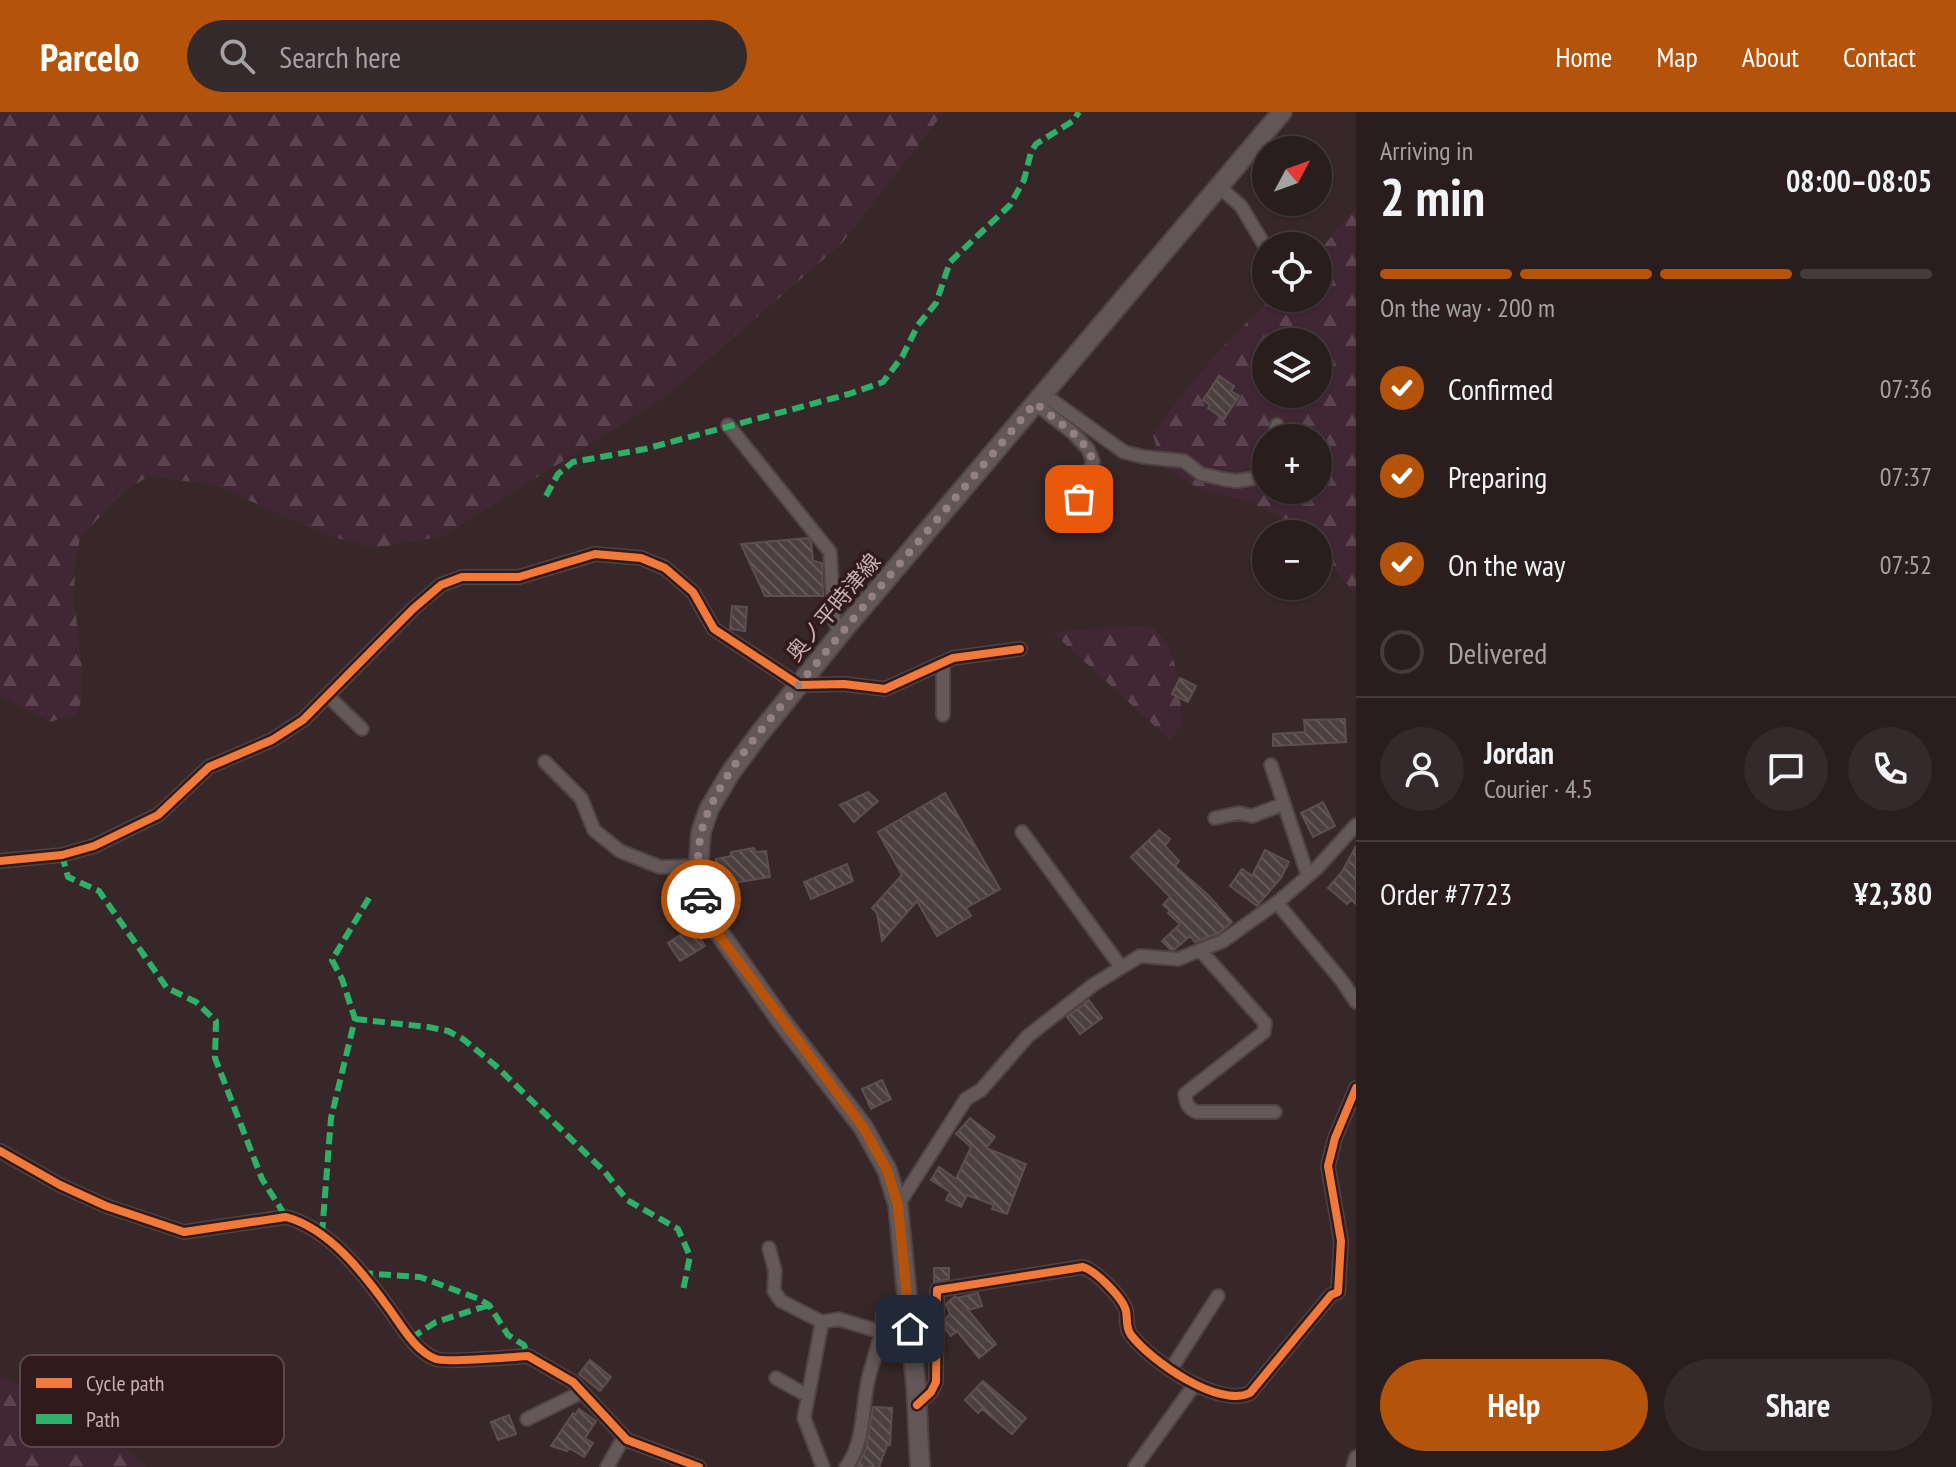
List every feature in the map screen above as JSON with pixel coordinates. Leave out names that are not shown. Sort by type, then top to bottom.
[{"type":"main road","name":"奥ノ平時津線","points":[[920,1467],[898,1205],[887,1170],[863,1127],[780,1019],[706,914],[698,866],[701,832],[709,809],[731,772],[840,634],[1282,112]]},
{"type":"street","points":[[1218,186],[1241,206],[1256,232]]},
{"type":"street","points":[[1039,398],[1124,452],[1184,461],[1201,474],[1223,479],[1252,480]]},
{"type":"street","points":[[1039,398],[1088,449],[1093,461],[1079,499]]},
{"type":"street","points":[[728,425],[830,552],[834,619],[840,634]]},
{"type":"street","points":[[0,861],[62,855],[94,846],[158,815],[209,767],[272,740],[303,720],[441,585],[462,577],[519,577],[595,554],[641,558],[665,568],[693,592],[714,629],[730,642],[771,664],[799,685],[844,684],[885,689],[953,658],[1020,649]]},
{"type":"street","points":[[943,663],[943,715]]},
{"type":"street","points":[[327,695],[362,729]]},
{"type":"street","points":[[545,762],[581,798],[594,830],[620,851],[660,867],[698,866]]},
{"type":"street","points":[[1271,765],[1308,876]]},
{"type":"street","points":[[1215,818],[1239,813],[1252,816],[1284,804]]},
{"type":"street","points":[[898,1205],[966,1099],[981,1090],[1028,1036],[1093,985],[1140,956],[1178,959],[1223,941],[1277,903],[1308,876],[1356,825]]},
{"type":"street","points":[[1022,832],[1121,967]]},
{"type":"street","points":[[1277,903],[1356,1002]]},
{"type":"street","points":[[1200,950],[1266,1027],[1264,1032],[1185,1094],[1186,1102],[1191,1110],[1197,1112],[1275,1112]]},
{"type":"street","points":[[917,1405],[931,1392],[936,1382],[937,1290],[1083,1267],[1094,1271],[1126,1312],[1129,1332],[1171,1369],[1195,1384],[1236,1398],[1250,1393],[1331,1295],[1338,1292],[1341,1241],[1328,1166],[1335,1138],[1356,1088]]},
{"type":"street","points":[[0,1151],[60,1185],[106,1206],[184,1232],[286,1217],[298,1220],[322,1234],[361,1273],[417,1344],[436,1359],[528,1356],[573,1382],[624,1437],[699,1467]]},
{"type":"street","points":[[769,1248],[775,1271],[774,1291],[781,1301],[822,1322],[838,1319],[882,1332]]},
{"type":"street","points":[[1171,1369],[1218,1296]]},
{"type":"street","points":[[846,1467],[862,1434],[862,1412],[882,1332],[883,1314]]},
{"type":"street","points":[[822,1322],[804,1418],[823,1467]]},
{"type":"street","points":[[776,1378],[808,1396]]},
{"type":"street","points":[[1135,1467],[1195,1384]]},
{"type":"street","points":[[527,1419],[582,1392]]},
{"type":"street","points":[[607,1467],[624,1437]]},
{"type":"street","points":[[1353,1467],[1356,1457]]},
{"type":"green space","points":[[0,112],[944,112],[842,243],[664,398],[443,536],[375,548],[326,535],[215,485],[149,476],[122,493],[80,538],[74,599],[82,699],[76,714],[50,722],[0,696]]},
{"type":"green space","points":[[1356,206],[1356,595],[1332,566],[1332,520],[1284,520],[1255,504],[1332,504],[1332,424],[1252,424],[1252,503],[1201,490],[1162,466],[1153,435],[1180,398],[1258,312],[1332,312],[1332,236]]},
{"type":"green space","points":[[1151,625],[1169,646],[1179,679],[1182,724],[1170,740],[1052,632]]},
{"type":"green space","points":[[0,1375],[20,1385],[20,1447],[124,1447],[147,1467],[0,1467]]},
{"type":"building","points":[[1219,376],[1234,386],[1231,391],[1239,396],[1224,419],[1208,408],[1210,405],[1203,400]]},
{"type":"building","points":[[1058,507],[1074,511],[1071,525],[1054,521]]},
{"type":"building","points":[[808,538],[813,561],[822,563],[823,596],[765,596],[741,544]]},
{"type":"building","points":[[732,606],[747,607],[745,631],[730,629]]},
{"type":"building","points":[[1180,678],[1196,686],[1188,702],[1172,694]]},
{"type":"building","points":[[1345,719],[1346,742],[1273,746],[1273,734],[1305,732],[1304,720]]},
{"type":"building","points":[[868,792],[878,801],[854,822],[840,805]]},
{"type":"building","points":[[945,793],[1000,889],[966,908],[971,916],[937,936],[917,901],[882,941],[877,913],[872,908],[902,875],[878,832]]},
{"type":"building","points":[[1323,802],[1335,826],[1313,837],[1301,813]]},
{"type":"building","points":[[1159,830],[1170,839],[1165,846],[1179,861],[1175,866],[1209,896],[1232,922],[1219,933],[1195,942],[1190,936],[1174,950],[1162,941],[1180,924],[1163,905],[1170,897],[1131,857]]},
{"type":"building","points":[[1356,846],[1356,904],[1351,900],[1347,904],[1328,888],[1342,872]]},
{"type":"building","points":[[754,848],[755,852],[766,851],[770,877],[720,885],[716,859],[731,856],[731,852]]},
{"type":"building","points":[[1265,850],[1289,862],[1281,878],[1257,906],[1230,886],[1242,869],[1252,876]]},
{"type":"building","points":[[847,864],[853,881],[811,899],[804,882]]},
{"type":"building","points":[[693,927],[705,946],[680,961],[668,943]]},
{"type":"building","points":[[1089,1000],[1102,1018],[1080,1034],[1067,1017]]},
{"type":"building","points":[[882,1080],[891,1099],[871,1109],[862,1089]]},
{"type":"building","points":[[970,1118],[995,1137],[986,1148],[1026,1164],[1007,1214],[992,1209],[994,1205],[967,1195],[961,1207],[946,1200],[950,1192],[931,1180],[939,1167],[956,1179],[971,1147],[956,1134]]},
{"type":"building","points":[[934,1268],[949,1268],[949,1279],[934,1282]]},
{"type":"building","points":[[978,1293],[982,1306],[968,1310],[996,1344],[979,1358],[957,1331],[951,1336],[946,1330],[946,1318],[950,1314],[946,1304],[955,1296]]},
{"type":"building","points":[[590,1360],[611,1377],[600,1391],[579,1374]]},
{"type":"building","points":[[983,1381],[1026,1418],[1012,1434],[982,1409],[978,1413],[965,1400]]},
{"type":"building","points":[[873,1407],[892,1408],[890,1445],[887,1445],[879,1467],[857,1467],[866,1449]]},
{"type":"building","points":[[579,1409],[596,1421],[585,1438],[593,1443],[584,1457],[569,1448],[567,1451],[551,1446]]},
{"type":"building","points":[[509,1415],[516,1434],[498,1440],[491,1422]]},
{"type":"marked path","points":[[546,496],[558,474],[573,462],[645,449],[883,382],[902,357],[918,325],[936,303],[950,262],[1010,205],[1024,180],[1036,144],[1073,121],[1079,112]]},
{"type":"marked path","points":[[62,855],[68,877],[99,891],[167,988],[196,1002],[216,1021],[215,1058],[262,1179],[286,1217]]},
{"type":"marked path","points":[[322,1234],[331,1118],[355,1019],[342,979],[332,960],[372,893]]},
{"type":"marked path","points":[[355,1019],[448,1031],[496,1066],[605,1172],[627,1200],[678,1229],[690,1256],[683,1291]]},
{"type":"marked path","points":[[361,1273],[420,1277],[479,1299],[489,1305],[508,1335],[524,1345],[528,1356]]},
{"type":"marked path","points":[[411,1338],[436,1322],[489,1305]]},
{"type":"cycle path","points":[[0,861],[62,855],[94,846],[158,815],[209,767],[272,740],[303,720],[413,609],[441,585],[462,577],[519,577],[595,554],[641,558],[665,568],[693,592],[714,629],[799,685],[844,684],[885,689],[953,658],[1020,649]]},
{"type":"cycle path","points":[[917,1405],[931,1392],[936,1382],[937,1290],[1083,1267],[1115,1292],[1126,1311],[1129,1332],[1169,1369],[1221,1394],[1237,1396],[1250,1393],[1331,1295],[1338,1292],[1341,1241],[1328,1166],[1335,1138],[1356,1088]]},
{"type":"cycle path","points":[[0,1151],[60,1185],[106,1206],[184,1232],[286,1217],[302,1223],[345,1254],[410,1338],[429,1356],[453,1360],[528,1356],[573,1382],[627,1440],[699,1467]]},
{"type":"way so far","points":[[701,899],[698,852],[701,832],[709,809],[731,772],[840,634],[1035,403],[1088,449],[1093,461],[1079,499]]},
{"type":"route","points":[[701,899],[715,930],[863,1127],[887,1170],[898,1205],[910,1329]]}]
